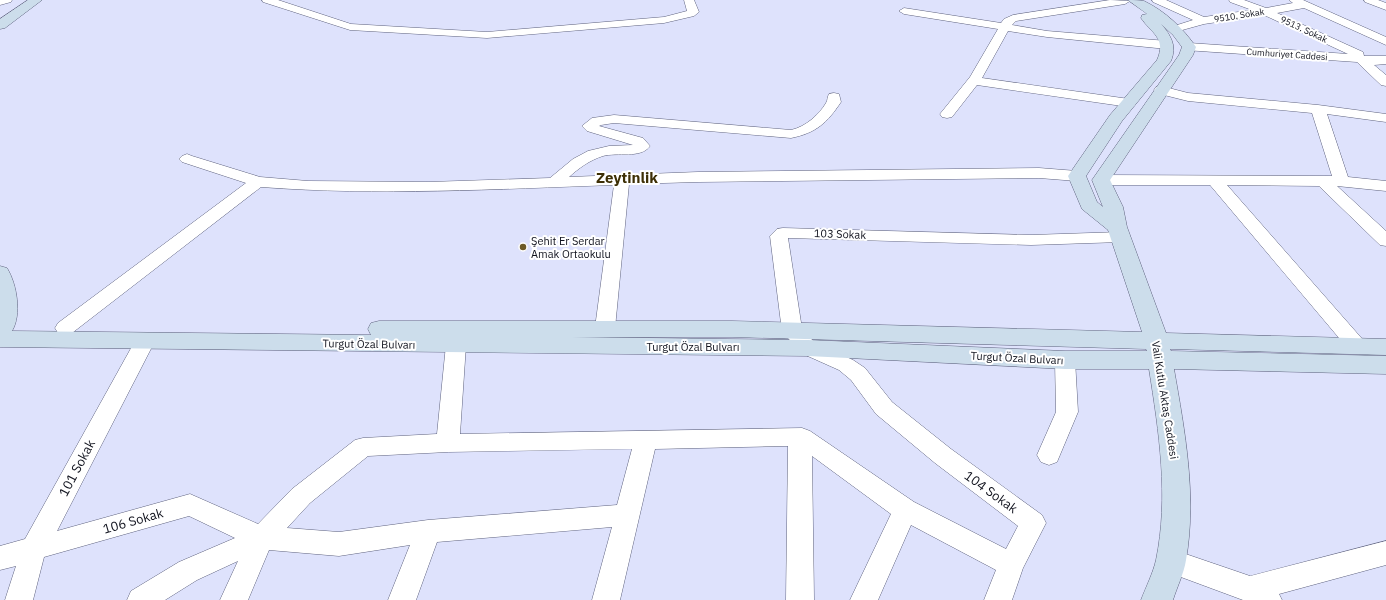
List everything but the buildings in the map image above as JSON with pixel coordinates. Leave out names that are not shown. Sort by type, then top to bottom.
[{"type":"street","points":[[0,2],[7,0]]},
{"type":"street","points":[[0,25],[36,0]]},
{"type":"street","points":[[267,0],[350,27],[487,35],[664,20],[693,12],[689,0]]},
{"type":"street","points":[[1077,176],[1116,118],[1164,62],[1168,54],[1167,45],[1160,30],[1128,0]]},
{"type":"street","points":[[947,114],[974,81],[1008,21],[1013,18],[1128,0],[1176,29],[1183,36],[1189,47],[1186,56],[1161,90],[1101,180]]},
{"type":"street","points":[[1158,0],[1203,21]]},
{"type":"street","name":"9513. Sokak","points":[[1234,0],[1264,11],[1373,61]]},
{"type":"street","points":[[1369,0],[1386,7]]},
{"type":"street","points":[[1299,2],[1383,38]]},
{"type":"street","name":"9510. Sokak","points":[[1176,29],[1203,21],[1264,11],[1299,2]]},
{"type":"street","points":[[904,11],[1048,34],[1189,47]]},
{"type":"street","name":"Cumhuriyet Caddesi","points":[[1189,47],[1373,61],[1386,60]]},
{"type":"street","points":[[1360,59],[1386,82]]},
{"type":"street","points":[[974,81],[1129,103]]},
{"type":"street","points":[[1161,90],[1188,97],[1318,109],[1386,118]]},
{"type":"street","points":[[553,182],[574,164],[596,153],[610,149],[638,149],[642,146],[638,141],[592,128],[590,126],[597,121],[614,119],[791,134],[800,133],[812,127],[834,102],[834,97]]},
{"type":"street","points":[[1318,109],[1341,181]]},
{"type":"street","points":[[187,159],[258,182],[308,186],[429,187],[698,177],[1039,173],[1077,176]]},
{"type":"street","points":[[1077,176],[1089,205],[1119,232]]},
{"type":"street","points":[[605,328],[622,180]]},
{"type":"street","points":[[1101,180],[1341,181],[1386,186]]},
{"type":"street","name":"Vali Kutlu Aktaş Caddesi","points":[[1101,180],[1113,207],[1119,232],[1159,350],[1174,440],[1177,512],[1171,561],[1156,600]]},
{"type":"street","points":[[1214,180],[1358,346]]},
{"type":"street","points":[[1324,181],[1386,240]]},
{"type":"street","points":[[65,328],[258,182]]},
{"type":"street","name":"103 Sokak","points":[[792,331],[779,236],[784,233],[1017,240],[1119,232]]},
{"type":"street","points":[[0,273],[8,295],[1,335]]},
{"type":"street","name":"Turgut Özal Bulvarı","points":[[1,335],[65,328],[453,337],[808,348],[1065,360],[1159,350],[1358,346],[1386,347]]},
{"type":"street","name":"Turgut Özal Bulvarı","points":[[1,335],[145,341],[453,337],[605,328],[792,331],[1159,350],[1386,366]]},
{"type":"street","points":[[792,331],[808,348]]},
{"type":"street","points":[[448,443],[453,337]]},
{"type":"street","name":"101 Sokak","points":[[19,600],[34,548],[145,341]]},
{"type":"street","name":"104 Sokak","points":[[808,348],[846,365],[858,374],[884,408],[942,456],[1022,514],[1032,523],[1012,565],[998,600]]},
{"type":"street","points":[[1049,455],[1067,412],[1065,360]]},
{"type":"street","points":[[234,600],[262,538],[301,496],[363,447],[448,443],[800,437],[905,510],[1012,565]]},
{"type":"street","points":[[800,437],[800,600]]},
{"type":"street","points":[[606,600],[626,515],[646,440]]},
{"type":"street","name":"106 Sokak","points":[[0,558],[190,505],[262,538]]},
{"type":"street","points":[[864,600],[905,510]]},
{"type":"street","points":[[141,600],[188,571],[262,538],[339,544],[428,531],[626,515]]},
{"type":"street","points":[[402,600],[428,531]]},
{"type":"street","points":[[1171,561],[1259,594],[1386,553]]},
{"type":"place","name":"Şehit Er Serdar Amak Ortaokulu","points":[[523,247]]},
{"type":"district","name":"Zeytinlik","points":[[627,177]]}]
